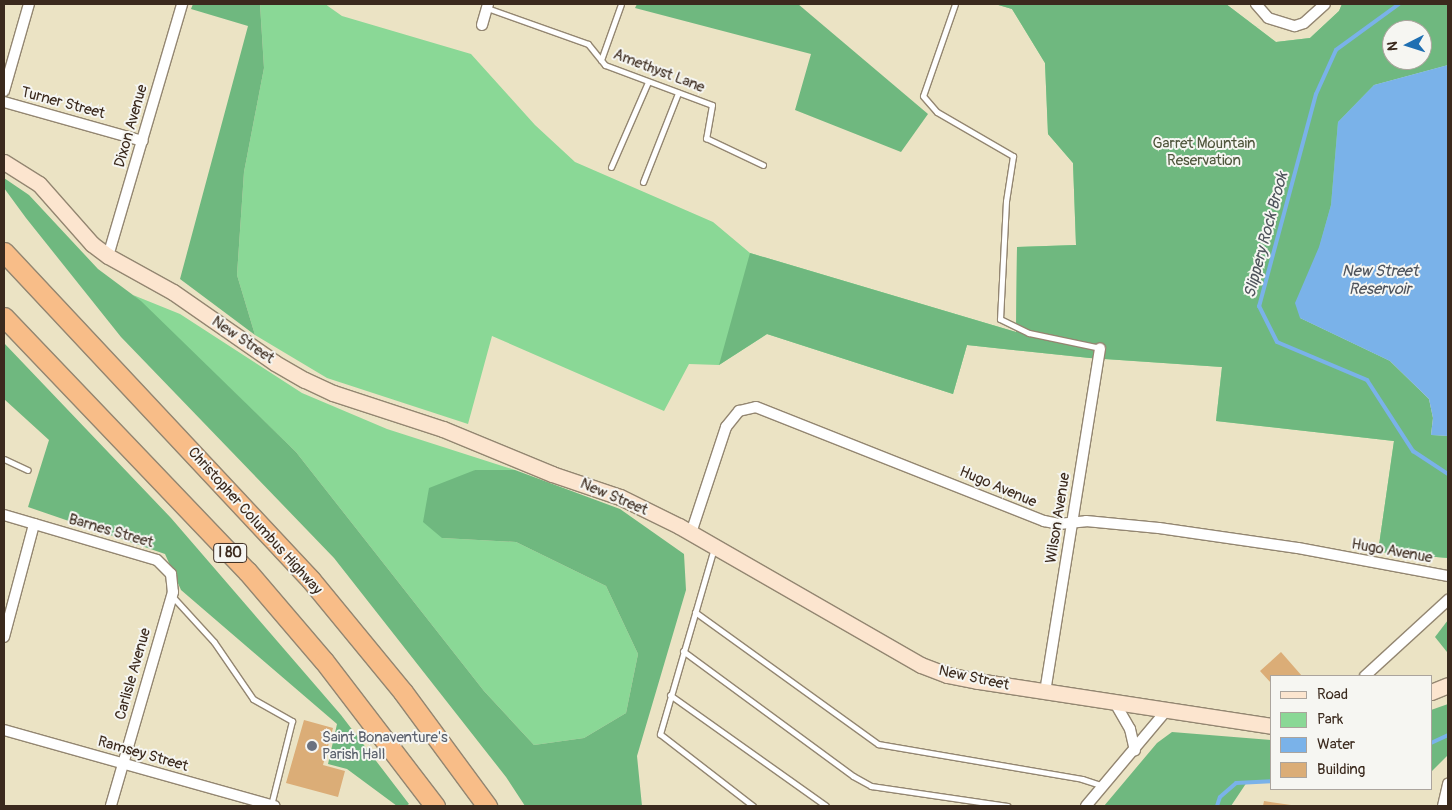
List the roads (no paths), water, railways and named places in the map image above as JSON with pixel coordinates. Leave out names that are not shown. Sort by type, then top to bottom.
[{"type":"highway","name":"Christopher Columbus Highway","points":[[4,252],[311,580],[403,692],[487,806]]},
{"type":"highway","name":"I 80","points":[[4,317],[247,571],[324,661],[435,806]]},
{"type":"street","points":[[4,91],[29,4]]},
{"type":"street","name":"Dixon Avenue","points":[[108,256],[182,4]]},
{"type":"street","points":[[1256,4],[1277,23],[1295,26],[1304,23],[1325,4]]},
{"type":"street","points":[[482,26],[488,6]]},
{"type":"street","name":"Turner Street","points":[[4,102],[143,141]]},
{"type":"street","name":"New Street","points":[[4,162],[39,184],[92,244],[108,256],[173,292],[275,363],[333,393],[443,429],[552,474],[620,497],[691,533],[921,665],[947,675],[1045,692],[1270,726]]},
{"type":"street","name":"Wilson Avenue","points":[[1045,692],[1100,348]]},
{"type":"street","name":"Hugo Avenue","points":[[691,533],[726,427],[734,415],[750,407],[782,416],[988,498],[1028,518],[1059,524],[1072,523],[1159,528],[1288,546],[1448,576]]},
{"type":"street","name":"Barnes Street","points":[[4,515],[157,560],[171,574],[174,583],[168,609]]},
{"type":"street","points":[[4,637],[34,524]]},
{"type":"street","points":[[1366,675],[1448,600]]},
{"type":"street","name":"Carlisle Avenue","points":[[111,806],[168,609]]},
{"type":"street","points":[[1432,692],[1448,685]]},
{"type":"street","points":[[1115,703],[1130,729],[1135,750]]},
{"type":"street","points":[[1086,806],[1166,711]]},
{"type":"street","name":"Ramsey Street","points":[[4,730],[273,806]]},
{"type":"street","points":[[1443,806],[1448,784]]},
{"type":"lane","points":[[600,60],[621,4]]},
{"type":"lane","points":[[955,4],[923,96],[936,112],[1013,156],[1006,201],[1000,319],[1029,333],[1086,343],[1100,348]]},
{"type":"lane","name":"Amethyst Lane","points":[[488,6],[588,44],[605,66],[712,105],[706,138],[763,165]]},
{"type":"lane","points":[[611,167],[648,82]]},
{"type":"lane","points":[[644,182],[678,93]]},
{"type":"lane","points":[[4,459],[28,470]]},
{"type":"lane","points":[[714,546],[660,734],[664,740],[753,806]]},
{"type":"lane","points":[[172,596],[214,642],[253,699],[292,721],[273,806]]},
{"type":"lane","points":[[695,612],[878,744],[1082,779],[1104,786]]},
{"type":"lane","points":[[683,652],[853,776],[871,786],[1008,806]]},
{"type":"lane","points":[[670,695],[826,806]]},
{"type":"water","name":"New Street Reservoir","points":[[1448,65],[1448,436],[1431,435],[1433,418],[1429,399],[1390,361],[1300,318],[1295,303],[1319,247],[1331,205],[1338,122],[1374,85]]},
{"type":"waterway","name":"Slippery Rock Brook","points":[[1399,4],[1336,50],[1316,94],[1259,306],[1277,342],[1367,380],[1413,451],[1448,474]]},
{"type":"waterway","name":"Slippery Rock Brook","points":[[1432,743],[1448,735]]},
{"type":"waterway","name":"Slippery Rock Brook","points":[[1217,806],[1220,797],[1236,783],[1270,781]]},
{"type":"place","name":"Saint Bonaventure's Parish Hall","points":[[312,746]]},
{"type":"park label","name":"Garret Mountain Reservation","points":[[1204,152]]}]
